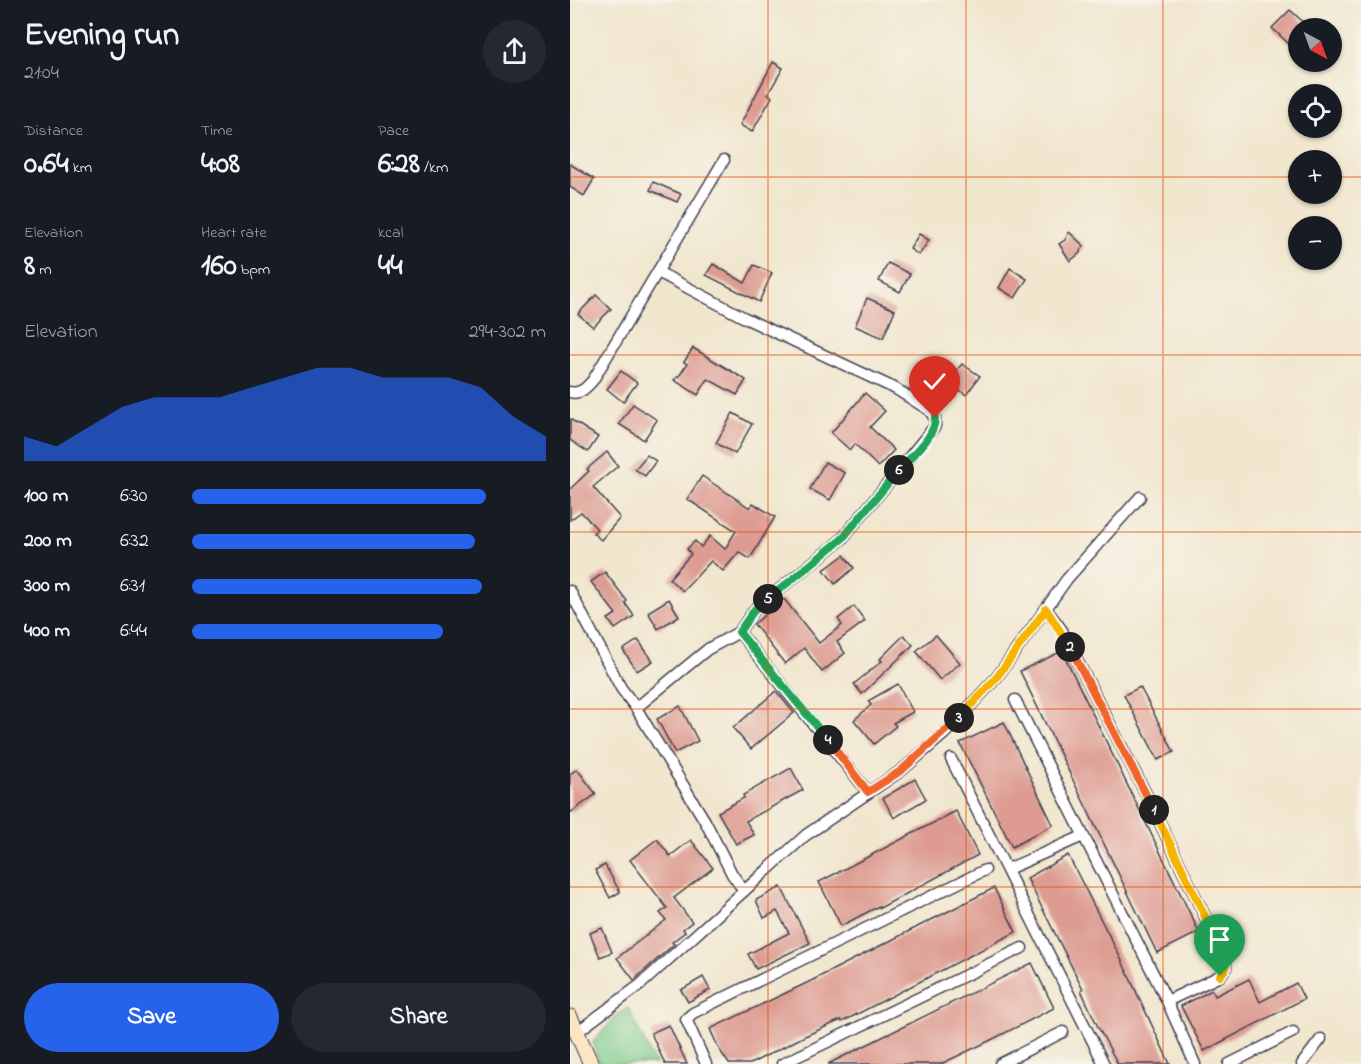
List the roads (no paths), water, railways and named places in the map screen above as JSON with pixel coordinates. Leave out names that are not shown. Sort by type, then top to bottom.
[{"type":"main road","points":[[570,1017],[591,1064]]},
{"type":"street","points":[[570,392],[575,394],[584,390],[593,380],[724,160]]},
{"type":"street","points":[[636,708],[708,649],[739,632],[755,609],[842,539],[886,484],[930,436],[935,426],[935,418],[929,410],[896,389],[745,318],[658,272]]},
{"type":"street","points":[[577,1032],[640,985],[806,835],[902,770],[944,734],[997,677],[1067,579],[1140,497]]},
{"type":"street","points":[[570,591],[621,688],[636,708],[705,820],[732,874],[744,891]]},
{"type":"street","points":[[1046,609],[1061,629],[1141,784],[1225,958],[1226,968],[1220,976],[1167,1000]]},
{"type":"street","points":[[739,632],[868,792]]},
{"type":"street","points":[[1015,700],[1167,1000],[1195,1064]]},
{"type":"street","points":[[951,759],[1104,1064]]},
{"type":"street","points":[[1008,869],[1083,836]]},
{"type":"street","points":[[706,1064],[687,1026],[686,1019],[693,1012],[985,870]]},
{"type":"street","points":[[782,1064],[1022,948]]},
{"type":"street","points":[[1000,1064],[1063,1032]]},
{"type":"street","points":[[1229,1064],[1293,1032]]},
{"type":"street","points":[[1302,1064],[1321,1039]]}]
